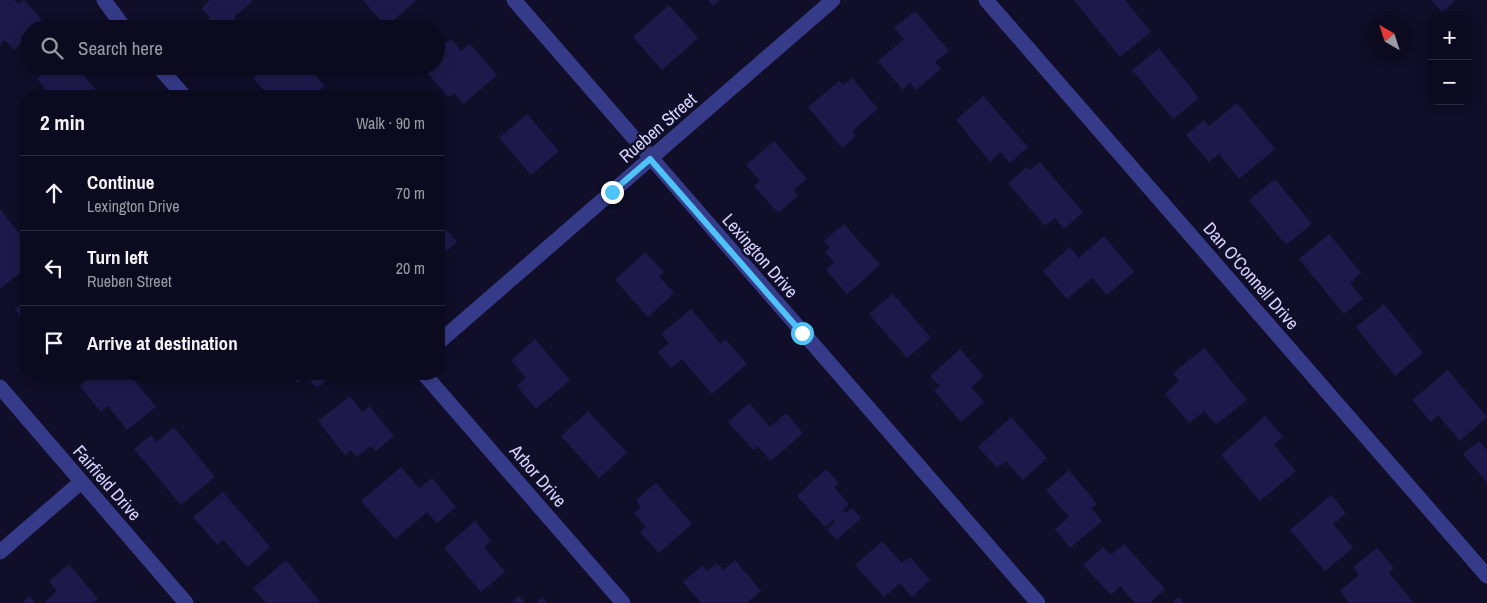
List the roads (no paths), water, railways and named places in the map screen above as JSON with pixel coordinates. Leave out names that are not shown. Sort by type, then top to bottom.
[{"type":"street","points":[[104,0],[118,20]]},
{"type":"street","name":"Lexington Drive","points":[[514,0],[650,159],[1038,603]]},
{"type":"street","name":"Rueben Street","points":[[445,337],[833,0]]},
{"type":"street","name":"Dan O'Connell Drive","points":[[986,0],[1487,576]]},
{"type":"street","points":[[166,75],[179,90]]},
{"type":"street","name":"Arbor Drive","points":[[429,380],[623,603]]},
{"type":"street","name":"Fairfield Drive","points":[[0,387],[186,603]]},
{"type":"street","points":[[0,552],[81,482]]}]
